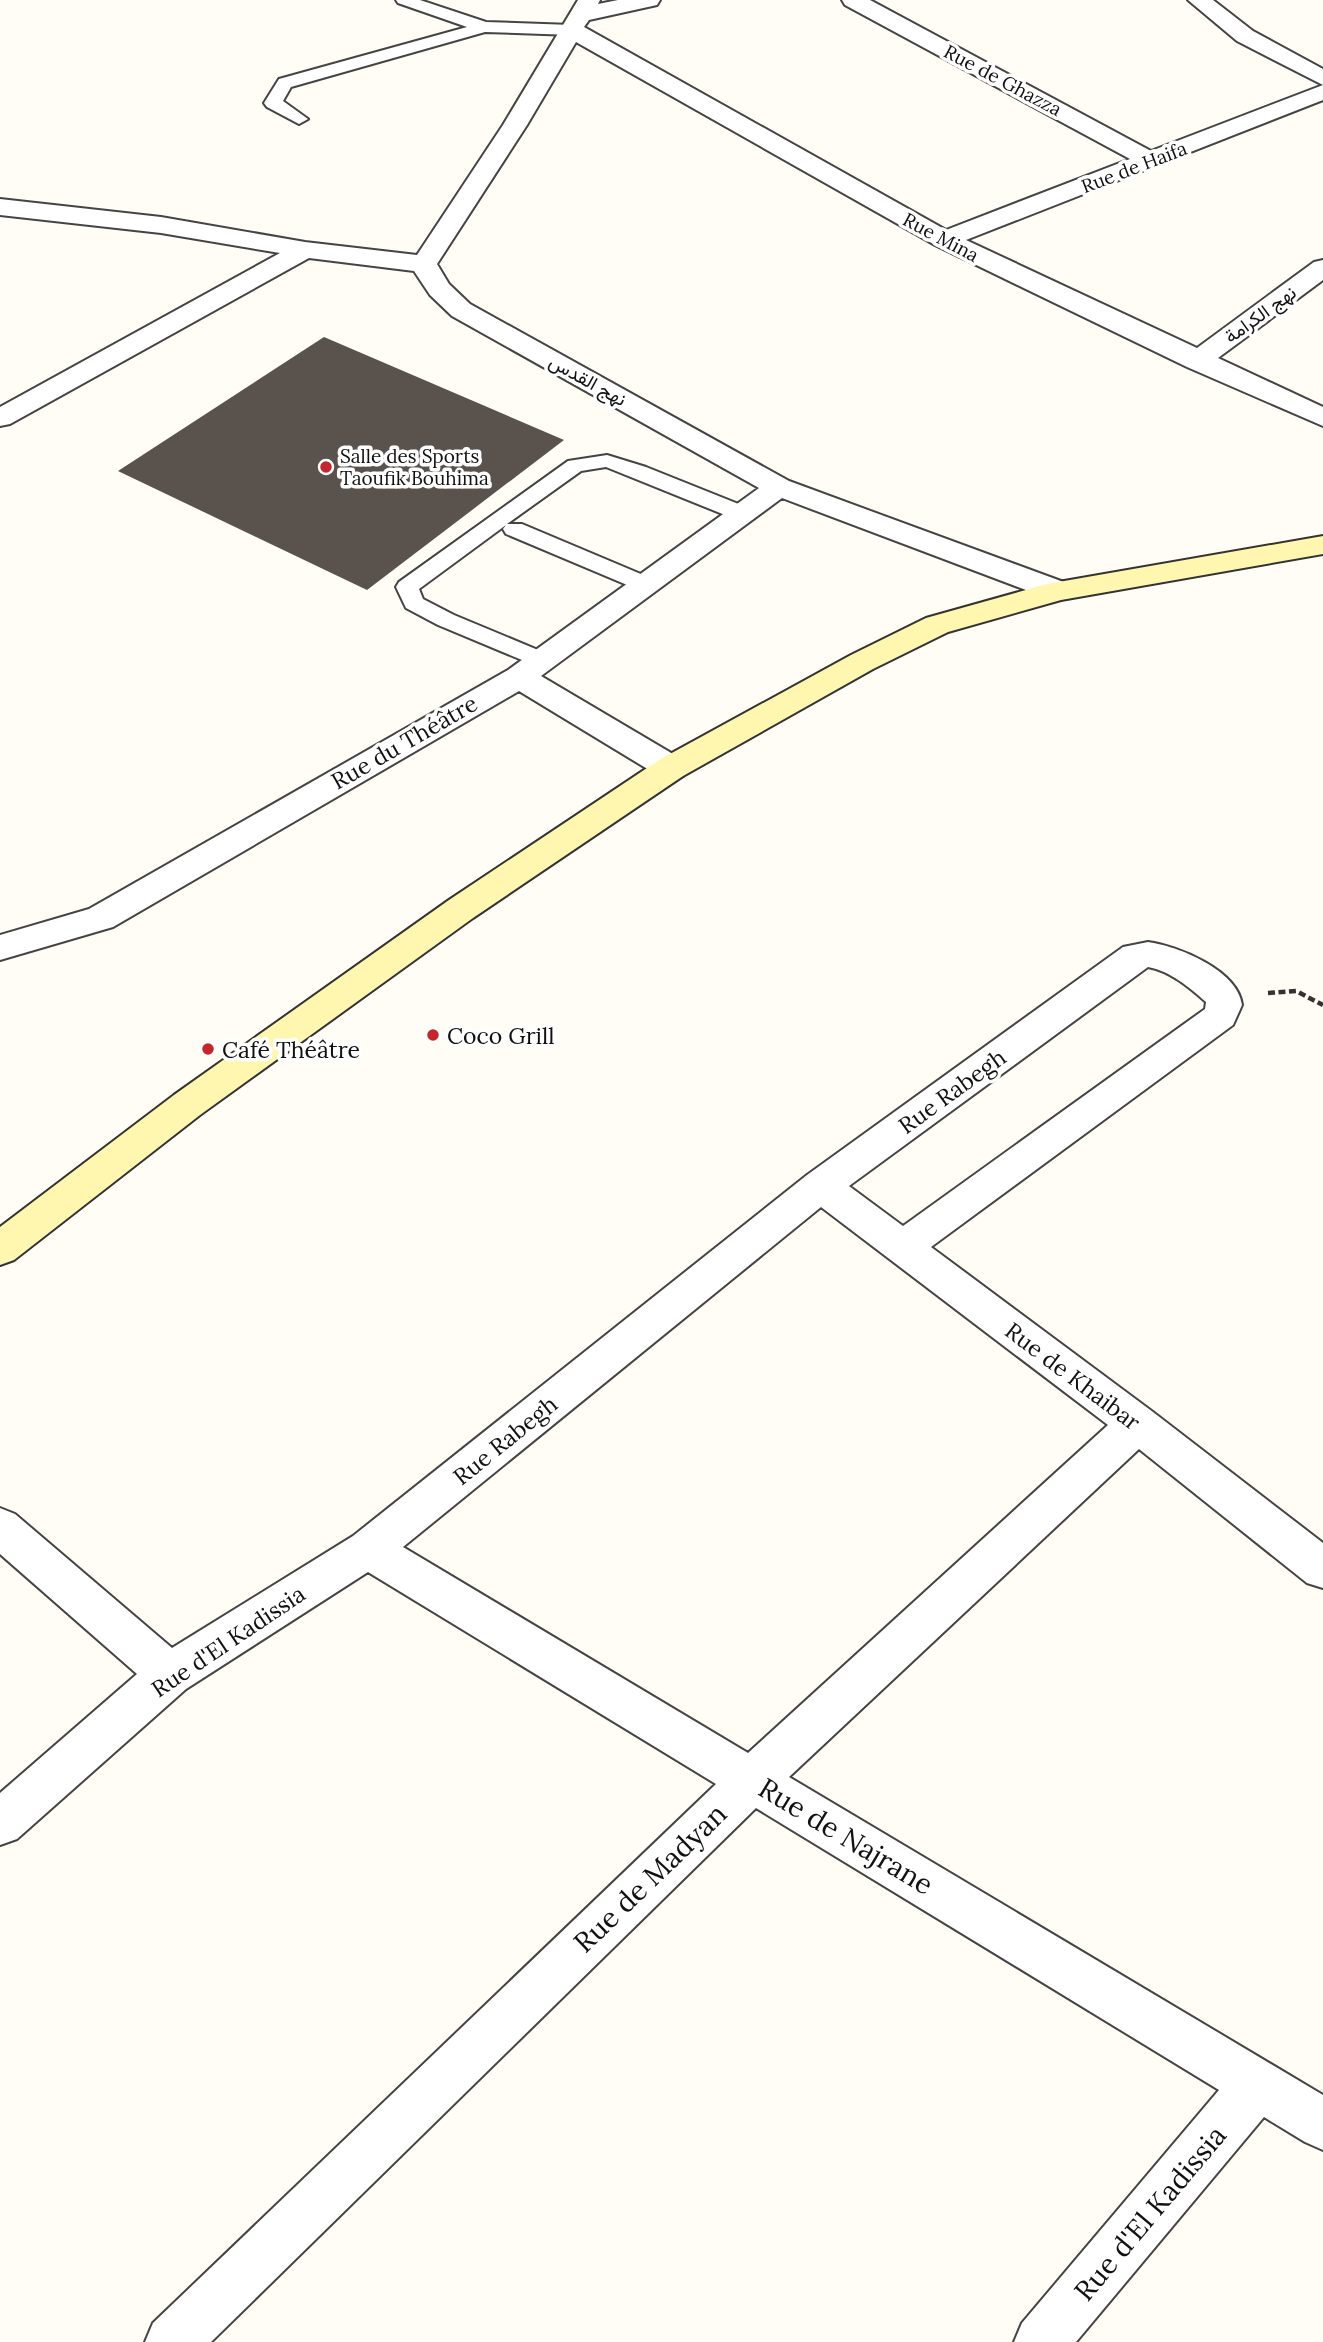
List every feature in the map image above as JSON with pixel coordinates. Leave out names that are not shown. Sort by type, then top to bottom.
[{"type":"main road","points":[[0,1249],[209,1090],[461,909],[671,768],[862,662],[937,625],[1058,591],[1315,548]]},
{"type":"street","points":[[0,207],[161,225],[305,250],[424,264],[496,156],[580,15],[649,0]]},
{"type":"street","name":"Rue de Ghazza","points":[[853,0],[1152,161]]},
{"type":"street","points":[[1199,0],[1245,36],[1323,78]]},
{"type":"street","name":"Rue Mina","points":[[580,15],[944,240],[1323,418]]},
{"type":"street","name":"Rue de Haifa","points":[[944,240],[1323,93]]},
{"type":"street","points":[[0,418],[305,250]]},
{"type":"street","name":"نهج القدس","points":[[424,264],[442,294],[461,310],[779,486],[1058,591]]},
{"type":"street","name":"نهج الكرامة","points":[[1197,360],[1323,268]]},
{"type":"street","name":"Rue du Théâtre","points":[[0,948],[102,918],[530,669],[779,486]]},
{"type":"street","points":[[530,669],[671,768]]},
{"type":"street","name":"Rue Rabegh","points":[[368,1549],[821,1186],[1136,956],[1147,953],[1171,959],[1223,997]]},
{"type":"street","points":[[901,1248],[1220,1016],[1224,1005],[1223,997]]},
{"type":"street","name":"Rue de Khaibar","points":[[821,1186],[1322,1566]]},
{"type":"street","name":"Rue de Madyan","points":[[172,2342],[752,1780],[1138,1424]]},
{"type":"street","points":[[0,1527],[170,1674]]},
{"type":"street","name":"Rue d'El Kadissia","points":[[0,1823],[170,1674],[368,1549]]},
{"type":"street","name":"Rue de Najrane","points":[[368,1549],[1323,2124]]},
{"type":"street","name":"Rue d'El Kadissia","points":[[1041,2342],[1258,2084]]},
{"type":"lane","points":[[404,0],[484,27]]},
{"type":"lane","points":[[299,119],[273,103],[285,83],[484,27],[580,15]]},
{"type":"lane","points":[[530,669],[414,603],[407,587],[575,465],[607,461],[639,471],[743,514]]},
{"type":"lane","points":[[514,529],[647,585]]},
{"type":"path","points":[[1223,997],[1296,990],[1323,1005]]},
{"type":"building","name":"Salle des Sports Taoufik Bouhima","points":[[324,337],[564,440],[367,590],[118,471]]},
{"type":"place","name":"Salle des Sports Taoufik Bouhima","points":[[326,467]]},
{"type":"place","name":"Coco Grill","points":[[433,1035]]},
{"type":"place","name":"Café Théâtre","points":[[208,1049]]}]
